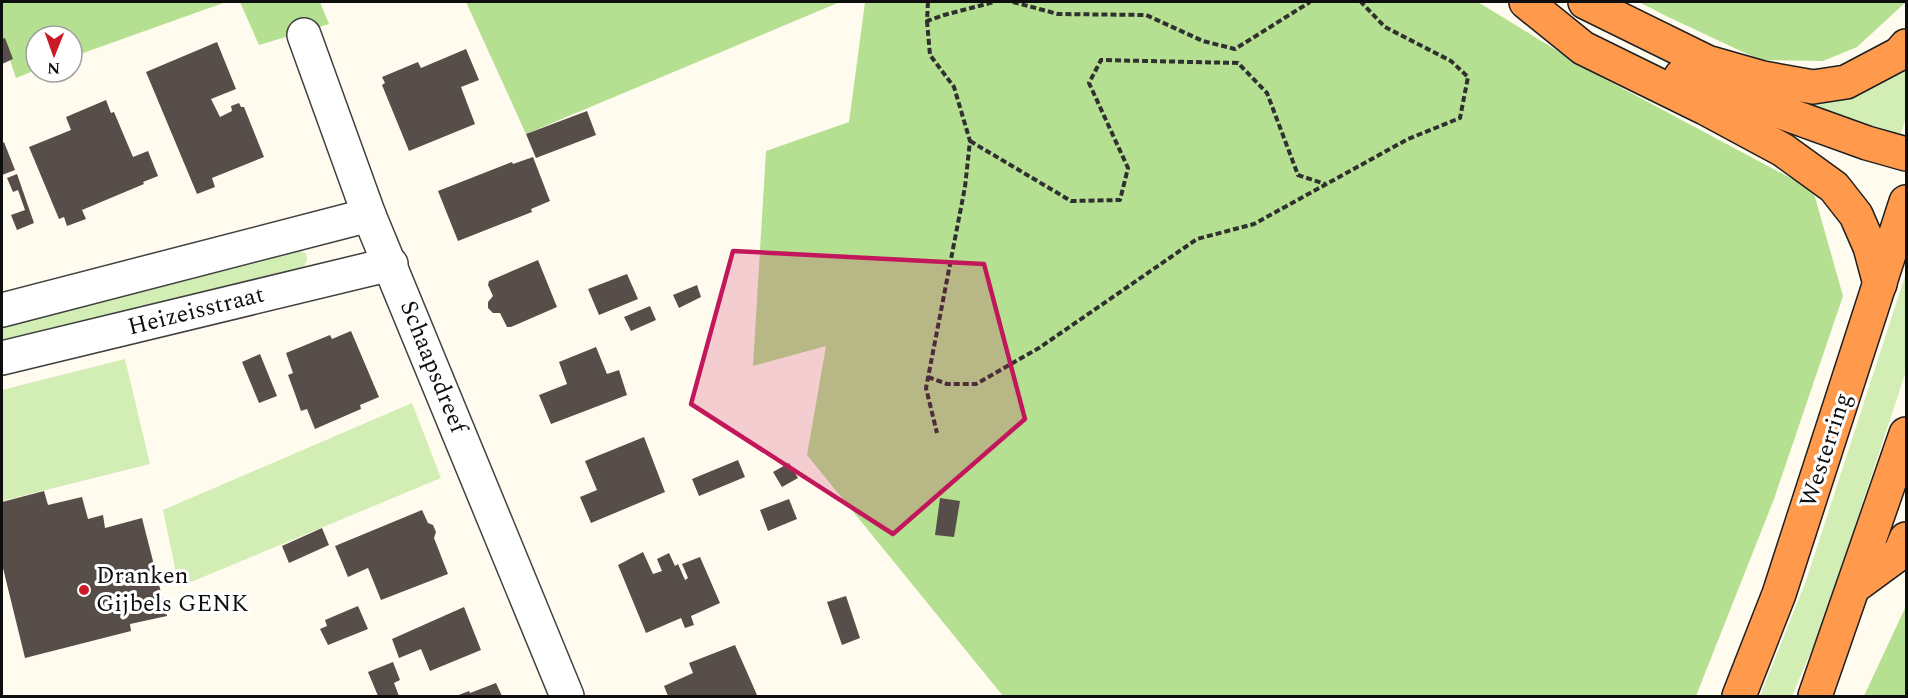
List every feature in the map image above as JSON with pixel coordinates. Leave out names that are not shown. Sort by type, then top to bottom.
[{"type":"highway","points":[[1585,2],[1707,62],[1763,78],[1813,87],[1846,82],[1899,54],[1906,46]]},
{"type":"highway","points":[[1538,10],[1668,71],[1867,143],[1906,154]]},
{"type":"highway","points":[[1538,10],[1583,48],[1706,108],[1783,150],[1834,187],[1856,214],[1870,247],[1880,284]]},
{"type":"highway","name":"Westerring","points":[[1739,696],[1779,594],[1906,202]]},
{"type":"highway","points":[[1815,696],[1906,434]]},
{"type":"highway","points":[[1855,586],[1900,553],[1906,539]]},
{"type":"street","name":"Schaapsdreef","points":[[304,36],[369,214],[567,696]]},
{"type":"street","name":"Heizeisstraat","points":[[2,310],[369,214]]},
{"type":"street","points":[[298,233],[308,239],[318,262],[317,281]]},
{"type":"street","name":"Heizeisstraat","points":[[2,358],[390,264]]},
{"type":"path","points":[[928,2],[930,55],[954,87],[970,141],[965,187],[926,388],[937,432]]},
{"type":"path","points":[[927,21],[994,2]]},
{"type":"path","points":[[1013,2],[1026,3],[1059,14],[1146,15],[1203,41],[1235,49],[1310,2]]},
{"type":"path","points":[[928,377],[947,384],[975,384],[1039,348],[1197,238],[1254,224],[1408,140],[1460,118],[1468,77],[1451,61],[1385,27],[1361,2]]},
{"type":"path","points":[[970,141],[1071,201],[1120,200],[1128,168],[1089,83],[1101,60],[1238,63],[1267,93],[1298,175],[1326,184]]},
{"type":"highlighted area","points":[[733,251],[984,264],[1025,419],[893,534],[691,404]]},
{"type":"green space","points":[[2,2],[226,2],[84,53],[84,24],[24,24],[24,75],[16,78],[2,36]]},
{"type":"green space","points":[[240,2],[320,2],[329,24],[259,45]]},
{"type":"green space","points":[[466,2],[840,2],[526,134]]},
{"type":"green space","points":[[865,2],[1478,2],[1590,71],[1813,190],[1843,296],[1774,499],[1696,696],[1003,696],[807,455],[826,346],[753,366],[766,151],[849,122]]},
{"type":"green space","points":[[1639,2],[1906,2],[1857,47],[1823,61],[1760,60]]},
{"type":"green space","points":[[1906,56],[1906,117],[1899,140],[1788,99]]},
{"type":"green space","points":[[299,251],[306,253],[307,260],[304,267],[2,345],[2,324]]},
{"type":"green space","points":[[1906,273],[1906,371],[1823,623],[1792,696],[1760,696],[1806,581]]},
{"type":"green space","points":[[125,359],[150,464],[2,501],[2,390]]},
{"type":"green space","points":[[412,403],[441,478],[179,587],[163,510]]},
{"type":"green space","points":[[1906,606],[1906,696],[1864,696]]},
{"type":"building","points":[[5,38],[13,59],[2,64],[2,39]]},
{"type":"building","points":[[217,42],[236,89],[211,99],[220,117],[232,111],[231,106],[239,103],[241,107],[244,107],[264,157],[212,178],[215,187],[197,194],[146,72]]},
{"type":"building","points":[[466,49],[479,80],[461,87],[475,124],[409,151],[382,85],[385,83],[382,77],[418,62],[421,68]]},
{"type":"building","points":[[106,100],[111,113],[114,112],[133,157],[148,151],[158,176],[82,210],[86,219],[67,226],[64,217],[59,219],[29,147],[71,130],[66,117]]},
{"type":"building","points":[[587,111],[596,135],[536,158],[526,134]]},
{"type":"building","points":[[4,142],[15,170],[2,175],[2,144]]},
{"type":"building","points":[[533,157],[550,201],[531,209],[532,212],[458,241],[438,191],[512,162],[513,164]]},
{"type":"building","points":[[17,174],[34,223],[17,230],[11,215],[25,210],[18,190],[13,192],[7,178]]},
{"type":"building","points":[[538,260],[557,307],[507,327],[500,313],[493,313],[488,308],[488,302],[493,296],[488,285],[489,281]]},
{"type":"building","points":[[627,274],[638,299],[599,315],[588,289]]},
{"type":"building","points":[[697,285],[701,297],[679,308],[673,295]]},
{"type":"building","points":[[650,306],[656,320],[631,331],[624,317]]},
{"type":"building","points":[[351,331],[379,397],[360,405],[361,409],[315,429],[307,409],[301,411],[288,375],[293,373],[286,353],[330,335],[332,339]]},
{"type":"building","points":[[596,347],[607,374],[619,370],[627,395],[551,424],[539,395],[567,384],[559,362]]},
{"type":"building","points":[[260,354],[277,396],[259,403],[242,362]]},
{"type":"building","points":[[644,437],[665,492],[591,523],[580,497],[597,490],[585,461]]},
{"type":"building","points":[[738,460],[745,477],[699,496],[692,479]]},
{"type":"building","points":[[789,463],[798,478],[782,487],[773,472]]},
{"type":"building","name":"Dranken Gijbels GENK","points":[[44,491],[48,505],[82,497],[88,519],[103,515],[105,528],[142,518],[167,616],[130,624],[131,631],[25,658],[2,564],[2,502]]},
{"type":"building","points":[[940,498],[960,501],[954,537],[935,535]]},
{"type":"building","points":[[789,499],[797,519],[768,531],[760,510]]},
{"type":"building","points":[[422,510],[428,523],[433,525],[436,532],[434,538],[448,574],[381,600],[368,568],[348,577],[335,546]]},
{"type":"building","points":[[322,528],[329,545],[289,563],[282,546]]},
{"type":"building","points":[[643,552],[653,574],[662,571],[657,559],[669,553],[675,566],[678,564],[685,580],[688,578],[682,564],[700,557],[720,603],[691,616],[694,625],[685,628],[681,618],[646,633],[618,565]]},
{"type":"building","points":[[846,596],[860,638],[842,645],[827,602]]},
{"type":"building","points":[[358,606],[368,629],[328,645],[320,629],[327,626],[325,620]]},
{"type":"building","points":[[464,607],[481,650],[430,671],[421,649],[399,658],[392,639]]},
{"type":"building","points":[[735,645],[757,695],[668,696],[664,686],[693,673],[689,663]]},
{"type":"building","points":[[393,662],[400,680],[394,683],[399,696],[378,696],[368,672]]},
{"type":"building","points":[[496,683],[502,696],[456,696],[469,691],[470,693]]},
{"type":"place","name":"Dranken Gijbels GENK","points":[[84,590]]}]
